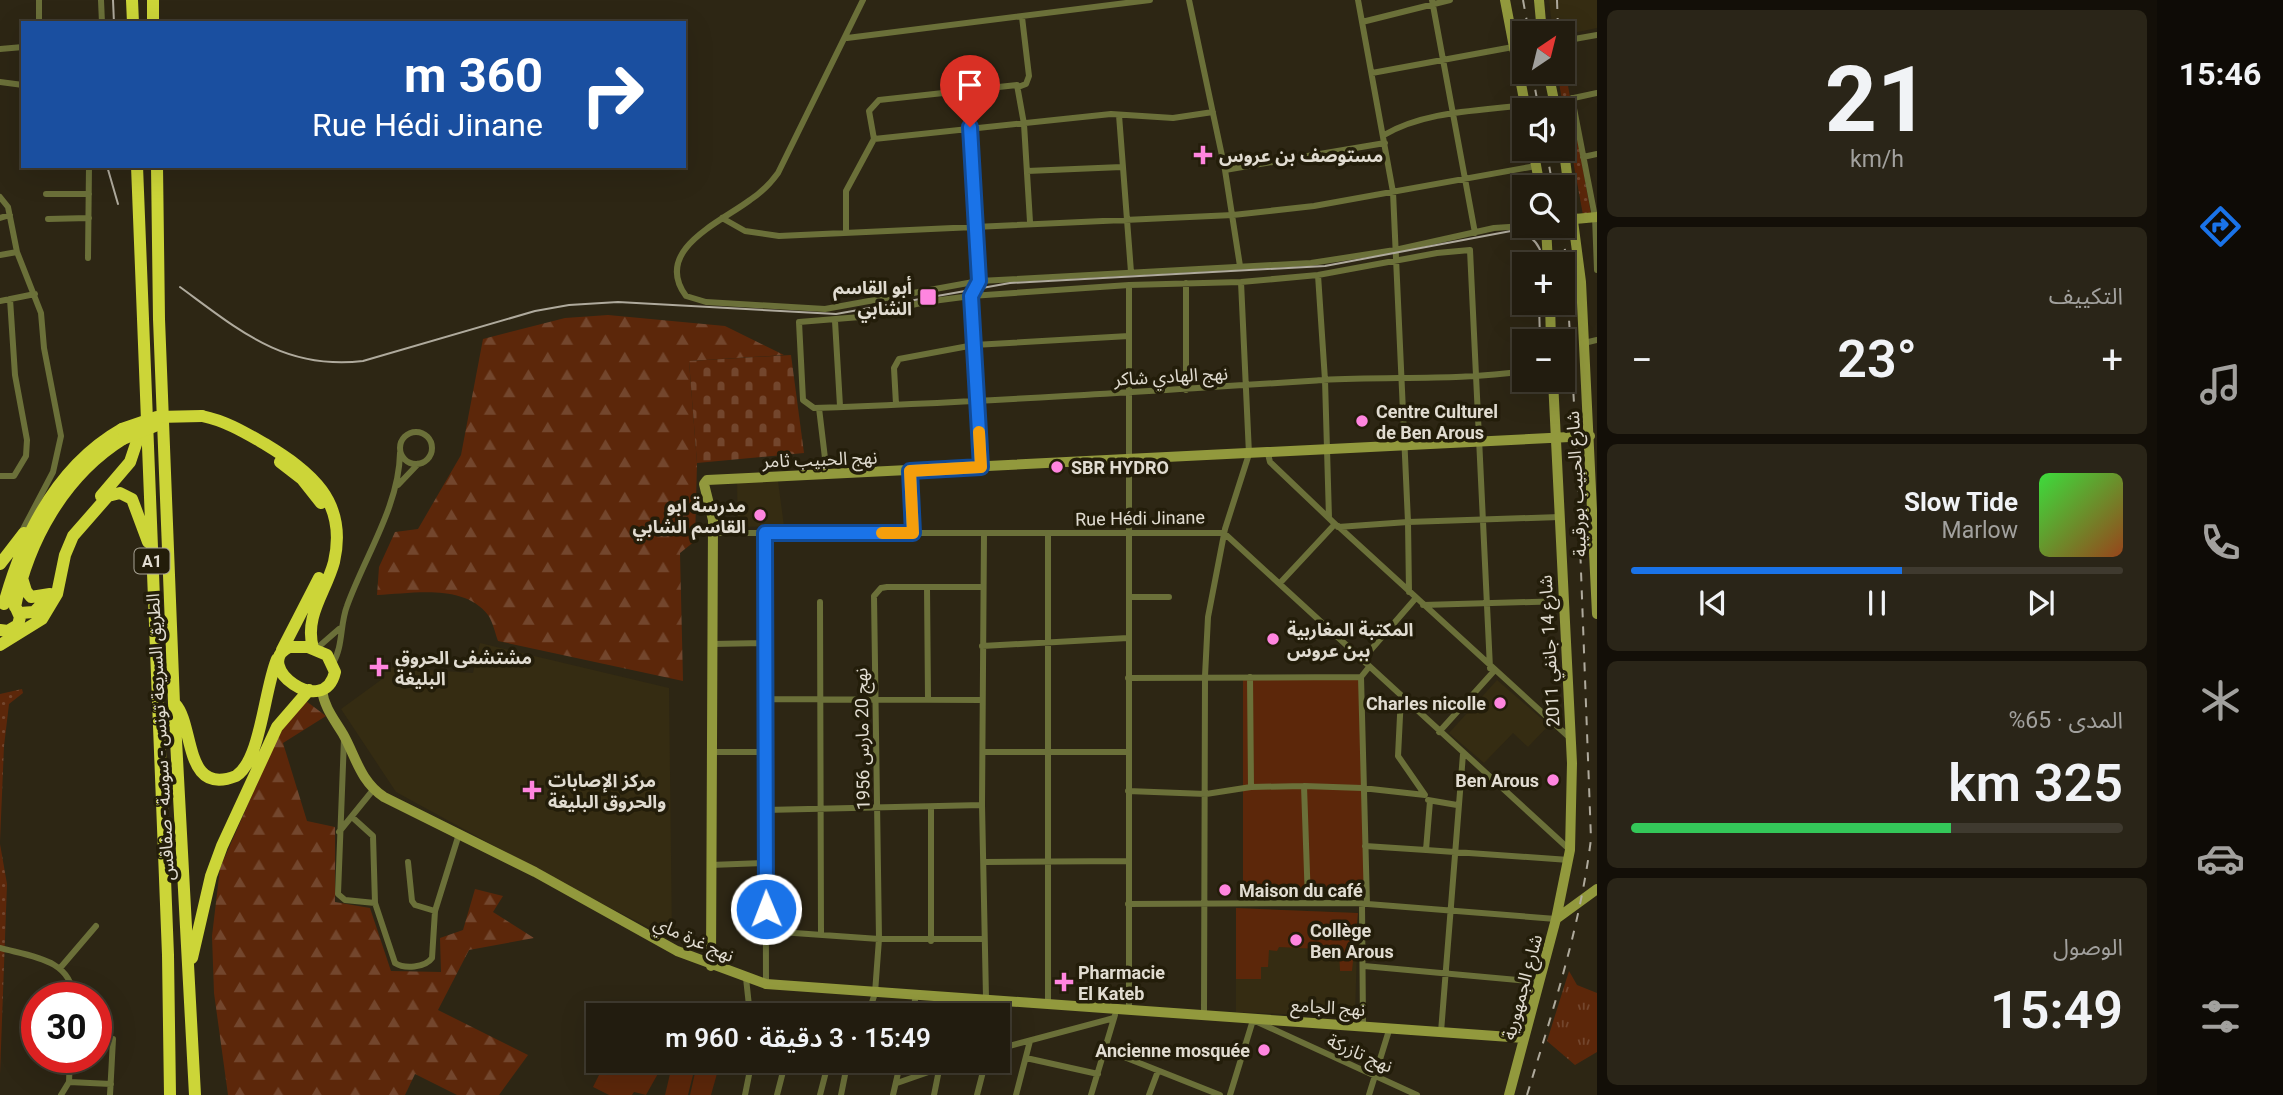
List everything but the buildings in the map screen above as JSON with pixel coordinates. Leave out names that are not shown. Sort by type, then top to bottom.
[{"type":"highway","points":[[132,0],[133,21]]},
{"type":"highway","points":[[153,0],[153,21]]},
{"type":"highway","name":"الطريق السريعة تونس - سوسة - صفاقس","points":[[137,168],[168,955],[167,1095]]},
{"type":"highway","name":"الطريق السريعة تونس - سوسة - صفاقس","points":[[157,168],[174,704],[195,1095]]},
{"type":"highway","points":[[10,608],[38,610],[50,594],[64,540],[130,462],[139,440],[145,412]]},
{"type":"highway","points":[[0,564],[74,470],[99,445],[157,417],[202,420],[238,428],[293,461],[313,477],[327,498],[335,523],[337,542],[332,566],[312,617],[314,649]]},
{"type":"highway","points":[[174,704],[183,716],[191,753],[199,768],[213,778],[236,776],[246,768],[253,753],[264,696],[280,655],[325,561],[329,538],[324,510],[308,485],[289,468],[238,437],[202,420]]},
{"type":"highway","points":[[10,608],[37,538],[68,489],[122,434]]},
{"type":"highway","points":[[0,645],[42,619],[57,594],[69,543],[107,496],[120,493],[132,499],[152,548]]},
{"type":"highway","points":[[1,632],[18,625],[10,608],[30,529]]},
{"type":"highway","points":[[22,575],[29,595],[37,598],[50,594]]},
{"type":"highway","points":[[189,965],[211,876],[222,846],[277,727],[314,690],[332,681],[333,663],[314,649],[292,646],[280,655],[278,666],[286,679],[314,690]]},
{"type":"street","points":[[39,0],[39,21]]},
{"type":"street","points":[[101,0],[102,21]]},
{"type":"street","points":[[863,0],[847,38],[778,173],[759,193],[693,239],[680,257],[676,277],[686,296],[694,300],[825,309],[979,281],[1311,263],[1395,250],[1512,226]]},
{"type":"street","points":[[847,38],[1150,0]]},
{"type":"street","points":[[1189,0],[1225,170],[1240,266]]},
{"type":"street","points":[[1358,0],[1392,192],[1405,445],[1409,592]]},
{"type":"street","points":[[1362,22],[1432,2],[1450,0]]},
{"type":"street","points":[[1505,0],[1512,37]]},
{"type":"street","points":[[1539,0],[1541,21]]},
{"type":"street","points":[[1432,2],[1475,233]]},
{"type":"street","points":[[846,232],[846,191],[874,139],[869,111],[880,100],[1013,85],[1018,87],[1026,84],[1029,76],[1021,17]]},
{"type":"street","points":[[1575,39],[1597,35]]},
{"type":"street","points":[[0,49],[21,47]]},
{"type":"street","points":[[1372,73],[1512,47]]},
{"type":"street","points":[[0,82],[21,85]]},
{"type":"street","points":[[1018,87],[1024,124],[1030,222]]},
{"type":"street","points":[[1572,98],[1597,93]]},
{"type":"street","points":[[1384,135],[1418,120],[1512,109]]},
{"type":"street","points":[[874,139],[970,127],[1119,115],[1173,118],[1213,112]]},
{"type":"street","points":[[1575,113],[1596,217],[1597,270]]},
{"type":"street","points":[[1119,115],[1131,272]]},
{"type":"street","points":[[970,127],[979,281],[971,296],[981,467]]},
{"type":"street","points":[[1225,170],[1385,144]]},
{"type":"street","points":[[1584,157],[1597,154]]},
{"type":"street","points":[[1535,161],[1538,175]]},
{"type":"street","points":[[722,218],[745,231],[763,234],[1233,215],[1314,206],[1536,166]]},
{"type":"street","points":[[1027,171],[1122,167]]},
{"type":"street","points":[[88,258],[89,168]]},
{"type":"street","points":[[46,194],[89,194]]},
{"type":"street","points":[[0,197],[7,204],[17,252],[41,313],[60,446],[50,479],[19,538]]},
{"type":"street","points":[[0,218],[10,215]]},
{"type":"street","points":[[1575,219],[1596,217]]},
{"type":"street","points":[[48,219],[89,218]]},
{"type":"street","name":"شارع الحبيب بورقيبة","points":[[1575,219],[1593,435],[1597,614]]},
{"type":"street","points":[[827,475],[819,408],[809,407],[803,400],[799,321],[835,321],[971,296],[1129,285],[1241,282],[1318,275],[1456,250],[1471,250],[1492,669],[1439,732]]},
{"type":"street","points":[[0,255],[17,252]]},
{"type":"street","points":[[1318,275],[1325,380],[1329,518]]},
{"type":"street","points":[[1204,1015],[1205,676],[1208,617],[1224,533],[1249,454],[1241,282]]},
{"type":"street","points":[[1186,284],[1186,390]]},
{"type":"street","points":[[1129,285],[1129,1008]]},
{"type":"street","points":[[0,301],[35,294]]},
{"type":"street","points":[[0,476],[14,476],[27,449],[15,375],[10,299]]},
{"type":"street","points":[[835,321],[840,406]]},
{"type":"street","points":[[896,404],[894,368],[899,359],[974,345],[1129,336]]},
{"type":"street","points":[[1584,343],[1597,340]]},
{"type":"street","name":"نهج الهادي شاكر","points":[[819,408],[1512,372]]},
{"type":"street","name":"شارع 14 جانفي 2011","points":[[1554,392],[1571,740],[1570,855],[1556,919]]},
{"type":"street","points":[[333,663],[338,653],[341,627],[395,490],[400,444],[405,436],[414,432],[424,434],[431,442],[431,453],[395,490]]},
{"type":"street","name":"نهج الحبيب ثامر","points":[[711,966],[713,533],[712,511],[704,484],[707,480],[1268,454],[1593,435]]},
{"type":"street","points":[[400,453],[408,461],[418,464]]},
{"type":"street","points":[[1268,454],[1270,462],[1329,518],[1571,740]]},
{"type":"street","points":[[910,471],[913,533]]},
{"type":"street","points":[[1280,583],[1337,525],[1560,517]]},
{"type":"street","name":"Rue Hédi Jinane","points":[[713,533],[1224,533],[1570,855]]},
{"type":"street","points":[[765,533],[763,751],[766,984]]},
{"type":"street","points":[[984,533],[982,805],[986,998]]},
{"type":"street","points":[[1048,533],[1048,1003]]},
{"type":"street","points":[[928,587],[928,699]]},
{"type":"street","name":"نهج 20 مارس 1956","points":[[872,1003],[879,939],[874,596],[881,588],[982,587]]},
{"type":"street","points":[[1129,597],[1169,597]]},
{"type":"street","points":[[1362,660],[1415,599]]},
{"type":"street","points":[[1423,606],[1488,601],[1565,601]]},
{"type":"street","points":[[820,602],[821,935]]},
{"type":"street","points":[[314,649],[341,627]]},
{"type":"street","points":[[982,646],[1128,638]]},
{"type":"street","points":[[712,643],[764,643]]},
{"type":"street","points":[[1363,1026],[1365,846],[1361,677],[1369,667]]},
{"type":"street","points":[[1250,677],[1251,788]]},
{"type":"street","points":[[1128,678],[1361,677]]},
{"type":"street","name":"نهج غرة ماي","points":[[314,690],[373,790],[535,872],[622,923],[711,966],[766,984],[1048,1003],[1116,1014],[1129,1008]]},
{"type":"street","points":[[1401,696],[1398,756],[1427,798],[1426,850]]},
{"type":"street","points":[[764,698],[982,700]]},
{"type":"street","points":[[344,737],[338,894],[345,900],[375,903]]},
{"type":"street","points":[[711,752],[763,751]]},
{"type":"street","points":[[983,752],[1127,752]]},
{"type":"street","points":[[1441,1031],[1463,754]]},
{"type":"street","points":[[1304,786],[1308,902]]},
{"type":"street","points":[[1128,791],[1206,794],[1251,788],[1362,788],[1457,805]]},
{"type":"street","points":[[339,833],[373,790]]},
{"type":"street","points":[[765,810],[877,810],[982,805]]},
{"type":"street","points":[[931,808],[931,941]]},
{"type":"street","points":[[352,817],[373,836],[375,903],[395,963],[399,966],[430,962],[435,911],[459,834]]},
{"type":"street","points":[[1365,846],[1570,855]]},
{"type":"street","points":[[984,862],[1129,861]]},
{"type":"street","points":[[408,862],[412,901],[415,905],[435,911]]},
{"type":"street","points":[[710,865],[765,863]]},
{"type":"street","name":"شارع الجمهورية","points":[[1509,1095],[1556,919],[1597,889]]},
{"type":"street","points":[[1583,900],[1597,899]]},
{"type":"street","points":[[1128,904],[1308,902],[1556,919]]},
{"type":"street","points":[[61,967],[96,926]]},
{"type":"street","points":[[766,931],[931,941],[985,939]]},
{"type":"street","points":[[0,948],[61,967],[70,982]]},
{"type":"street","points":[[1364,966],[1540,982]]},
{"type":"street","points":[[746,978],[749,1003]]},
{"type":"street","points":[[914,1003],[916,995]]},
{"type":"street","name":"نهج الجامع","points":[[1129,1008],[1253,1020],[1524,1038]]},
{"type":"street","points":[[1010,1046],[1116,1014]]},
{"type":"street","points":[[1091,1095],[1116,1014]]},
{"type":"street","points":[[1230,1095],[1253,1020]]},
{"type":"street","name":"نهج تازركة","points":[[1253,1020],[1417,1095]]},
{"type":"street","points":[[1369,1095],[1390,1027]]},
{"type":"street","points":[[110,1095],[113,1039]]},
{"type":"street","points":[[1018,1095],[1030,1041]]},
{"type":"street","points":[[1104,1049],[1220,1095]]},
{"type":"street","points":[[1026,1058],[1098,1074]]},
{"type":"street","points":[[1149,1095],[1158,1071]]},
{"type":"street","points":[[61,1095],[69,1082],[69,1073]]},
{"type":"street","points":[[745,1095],[749,1073]]},
{"type":"street","points":[[777,1095],[783,1073]]},
{"type":"street","points":[[820,1095],[826,1073]]},
{"type":"street","points":[[841,1095],[845,1073]]},
{"type":"street","points":[[893,1095],[899,1073]]},
{"type":"street","points":[[897,1083],[929,1073]]},
{"type":"street","points":[[934,1095],[938,1073]]},
{"type":"street","points":[[977,1095],[983,1073]]},
{"type":"street","points":[[69,1082],[111,1084]]},
{"type":"shaded area","points":[[1549,0],[1597,0],[1597,28],[1575,33],[1575,21],[1552,21]]},
{"type":"shaded area","name":"مدرسة ابو القاسم الشابي","points":[[778,481],[784,526],[738,527],[737,482]]},
{"type":"shaded area","name":"مركز الإصابات والحروق البليغة","points":[[480,643],[669,688],[672,939],[569,887],[396,792],[341,709],[385,677],[385,667],[473,673]]},
{"type":"shaded area","name":"Charles nicolle","points":[[1497,680],[1549,725],[1528,747],[1513,733],[1484,763],[1449,733]]},
{"type":"shaded area","name":"Collège Ben Arous","points":[[1236,908],[1358,913],[1355,1017],[1236,1012]]},
{"type":"green space","points":[[1559,84],[1568,84],[1570,98],[1562,98]]},
{"type":"green space","points":[[1575,125],[1591,214],[1583,215],[1573,161]]},
{"type":"green space","points":[[608,315],[725,326],[784,355],[689,361],[697,463],[695,541],[680,553],[683,681],[498,641],[488,615],[465,598],[451,594],[421,592],[377,595],[379,567],[395,532],[418,529],[461,455],[483,339],[565,318]]},
{"type":"green space","points":[[791,355],[804,453],[697,463],[689,361]]},
{"type":"green space","points":[[1243,678],[1361,679],[1365,893],[1243,888]]},
{"type":"green space","points":[[22,689],[23,693],[9,704],[4,746],[0,842],[0,694]]},
{"type":"green space","points":[[306,701],[326,716],[283,743],[307,821],[335,827],[335,902],[370,908],[391,971],[441,972],[440,938],[463,930],[475,889],[503,896],[493,912],[534,938],[469,950],[438,1010],[528,1055],[499,1095],[457,1095],[415,1074],[405,1095],[228,1095],[214,993],[212,936],[220,868],[276,741],[295,708]]},
{"type":"green space","points":[[0,844],[7,884],[0,1074]]},
{"type":"green space","points":[[1236,908],[1358,913],[1352,971],[1340,971],[1339,950],[1279,947],[1277,951],[1269,950],[1268,967],[1261,967],[1261,979],[1236,979]]},
{"type":"green space","points":[[1569,971],[1577,985],[1597,993],[1597,1052],[1575,1065],[1547,1041]]},
{"type":"green space","points":[[600,1073],[658,1073],[646,1095],[634,1092],[632,1095],[609,1095],[593,1087]]},
{"type":"green space","points":[[670,1073],[694,1073],[688,1095],[665,1095]]},
{"type":"green space","points":[[695,1073],[717,1073],[711,1095],[690,1095]]},
{"type":"tram line","points":[[113,0],[114,21]]},
{"type":"tram line","points":[[108,168],[118,204]]},
{"type":"tram line","points":[[180,287],[264,344],[286,353],[335,362],[363,361],[535,311],[569,305],[618,302],[836,314],[1010,283],[1325,266],[1511,231],[1530,237],[1540,252]]},
{"type":"tram line","points":[[1539,315],[1540,329]]},
{"type":"railway","points":[[1523,0],[1527,21]]},
{"type":"railway","points":[[1557,0],[1558,21]]},
{"type":"railway","points":[[1534,84],[1537,98]]},
{"type":"railway","points":[[1548,161],[1551,175]]},
{"type":"railway","points":[[1527,1095],[1573,936],[1591,839],[1576,437],[1564,238]]},
{"type":"slow traffic","points":[[882,533],[913,533],[910,471],[981,467],[979,432]]},
{"type":"place","name":"مستوصف بن عروس","points":[[1203,155]]},
{"type":"place","name":"أبو القاسم الشابي","points":[[928,297]]},
{"type":"place","name":"Centre Culturel de Ben Arous","points":[[1362,421]]},
{"type":"place","name":"SBR HYDRO","points":[[1057,467]]},
{"type":"place","name":"مدرسة ابو القاسم الشابي","points":[[760,515]]},
{"type":"place","name":"المكتبة المغاربية ببن عروس","points":[[1273,639]]},
{"type":"place","name":"مشتشفى الحروق البليغة","points":[[379,667]]},
{"type":"place","name":"Charles nicolle","points":[[1500,703]]},
{"type":"place","name":"Ben Arous","points":[[1553,780]]},
{"type":"place","name":"مركز الإصابات والحروق البليغة","points":[[532,790]]},
{"type":"place","name":"Maison du café","points":[[1225,890]]},
{"type":"place","name":"Collège Ben Arous","points":[[1296,940]]},
{"type":"place","name":"Pharmacie El Kateb","points":[[1064,982]]},
{"type":"place","name":"Ancienne mosquée","points":[[1264,1050]]},
{"type":"route","points":[[766,909],[763,751],[765,533],[913,533],[910,471],[981,467],[971,296],[979,281],[970,127]]}]
